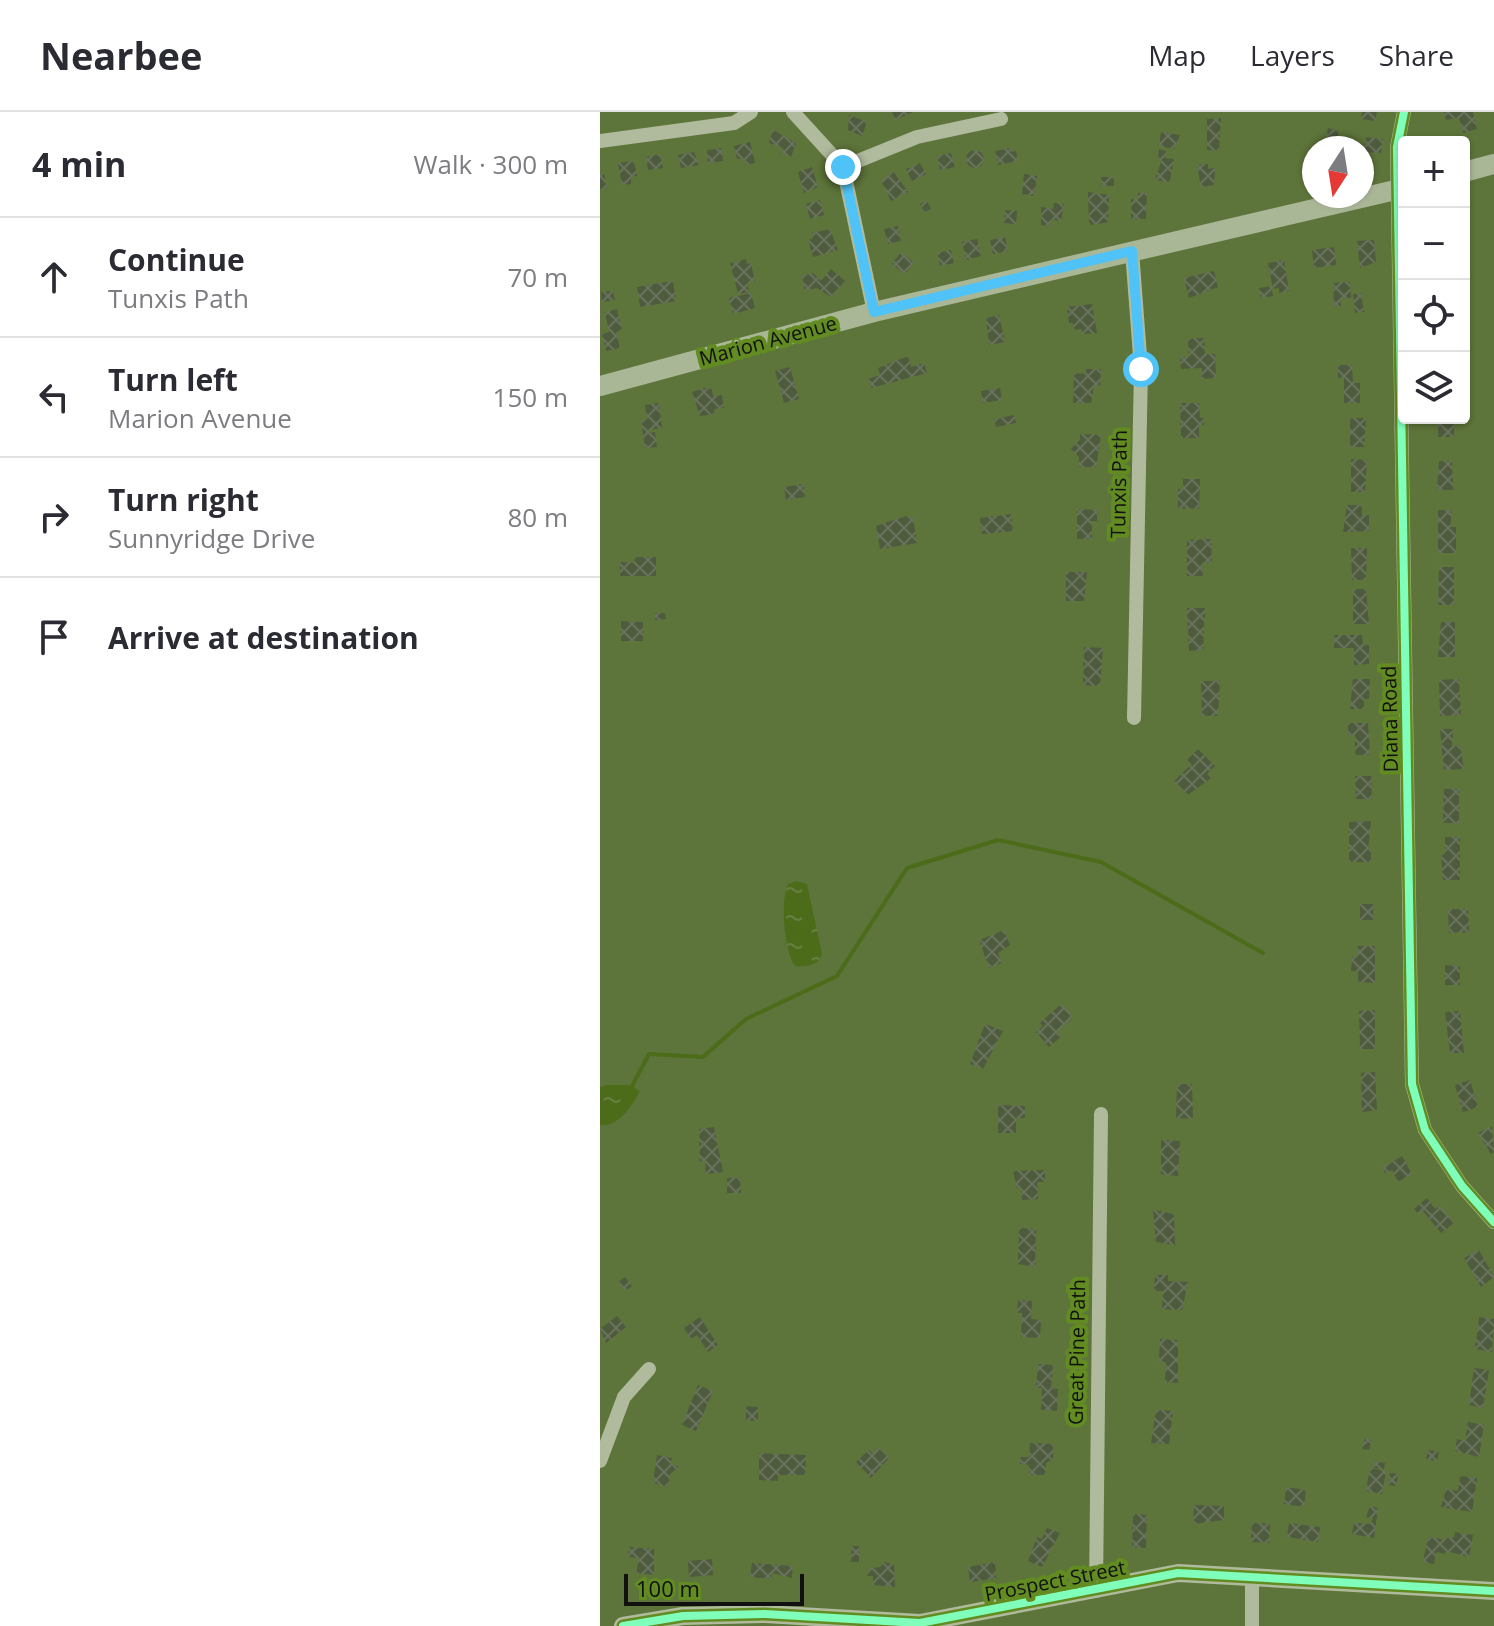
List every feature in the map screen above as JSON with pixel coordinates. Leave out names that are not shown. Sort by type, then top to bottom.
[{"type":"main road","points":[[1470,170],[1494,164]]},
{"type":"main road","name":"Marion Avenue","points":[[600,386],[874,312],[1398,190]]},
{"type":"street","points":[[600,141],[734,123],[751,112]]},
{"type":"street","points":[[793,112],[843,167],[874,312]]},
{"type":"street","name":"Diana Road","points":[[1399,136],[1404,112]]},
{"type":"street","points":[[843,167],[917,137],[1001,119]]},
{"type":"street","name":"Diana Road","points":[[1401,208],[1412,1084],[1425,1130],[1462,1186],[1494,1222]]},
{"type":"street","name":"Tunxis Path","points":[[1132,251],[1141,369],[1134,718]]},
{"type":"street","name":"Great Pine Path","points":[[1096,1591],[1101,1114]]},
{"type":"street","points":[[600,1461],[624,1397],[649,1369]]},
{"type":"street","name":"Prospect Street","points":[[623,1626],[683,1616],[920,1623],[1178,1573],[1494,1591]]},
{"type":"street","points":[[1252,1576],[1252,1626]]},
{"type":"water","points":[[796,881],[807,884],[822,954],[818,961],[807,966],[795,966],[786,938],[786,892],[788,884]]},
{"type":"water","points":[[630,1085],[640,1091],[619,1119],[600,1125],[600,1087]]},
{"type":"building","points":[[892,112],[913,112],[895,120]]},
{"type":"building","points":[[1362,112],[1377,112],[1375,121],[1361,119]]},
{"type":"building","points":[[1444,112],[1473,112],[1477,129],[1463,133],[1459,118],[1446,120]]},
{"type":"building","points":[[849,115],[867,122],[862,136],[848,130]]},
{"type":"building","points":[[1221,118],[1219,150],[1207,150],[1207,119]]},
{"type":"building","points":[[1328,128],[1338,131],[1338,136],[1326,136]]},
{"type":"building","points":[[773,130],[796,143],[791,157],[781,153],[783,148],[769,143]]},
{"type":"building","points":[[1161,132],[1180,135],[1174,149],[1159,146]]},
{"type":"building","points":[[1374,138],[1383,139],[1381,153],[1374,153]]},
{"type":"building","points":[[750,142],[755,163],[746,165],[744,158],[737,159],[734,146]]},
{"type":"building","points":[[722,148],[723,161],[708,163],[707,150]]},
{"type":"building","points":[[1011,148],[1011,152],[1016,151],[1018,161],[998,165],[995,151]]},
{"type":"building","points":[[1159,149],[1166,151],[1165,158],[1174,159],[1170,182],[1155,180],[1162,159],[1158,158]]},
{"type":"building","points":[[971,150],[979,150],[984,159],[982,166],[971,168],[966,163],[966,155]]},
{"type":"building","points":[[694,152],[699,165],[681,168],[678,155]]},
{"type":"building","points":[[951,153],[955,167],[940,170],[937,156]]},
{"type":"building","points":[[660,154],[663,168],[648,170],[646,157]]},
{"type":"building","points":[[634,161],[637,176],[631,177],[631,184],[622,185],[618,163]]},
{"type":"building","points":[[920,163],[926,174],[912,181],[906,169]]},
{"type":"building","points":[[1208,164],[1208,169],[1215,168],[1214,185],[1201,187],[1197,165]]},
{"type":"building","points":[[812,167],[818,187],[804,193],[798,172]]},
{"type":"building","points":[[893,171],[908,192],[891,201],[881,181]]},
{"type":"building","points":[[604,173],[607,188],[600,189],[600,174]]},
{"type":"building","points":[[1024,174],[1037,176],[1034,196],[1022,194]]},
{"type":"building","points":[[1101,177],[1114,177],[1114,186],[1101,186]]},
{"type":"building","points":[[1088,192],[1109,195],[1108,222],[1092,225],[1089,222]]},
{"type":"building","points":[[1138,193],[1147,193],[1146,219],[1131,219],[1131,199],[1138,199]]},
{"type":"building","points":[[820,200],[824,215],[810,219],[806,204]]},
{"type":"building","points":[[927,201],[931,209],[924,212],[920,204]]},
{"type":"building","points":[[1054,203],[1064,204],[1061,221],[1051,219],[1050,227],[1041,225],[1041,207],[1053,209]]},
{"type":"building","points":[[1005,210],[1017,211],[1016,224],[1004,223]]},
{"type":"building","points":[[898,226],[901,241],[888,244],[884,229]]},
{"type":"building","points":[[830,229],[838,250],[813,257],[808,240],[813,238],[812,233]]},
{"type":"building","points":[[1005,237],[1008,251],[993,254],[990,240]]},
{"type":"building","points":[[977,239],[981,256],[966,260],[962,242]]},
{"type":"building","points":[[1374,240],[1376,262],[1360,268],[1357,241]]},
{"type":"building","points":[[1334,247],[1336,265],[1314,268],[1312,250]]},
{"type":"building","points":[[951,250],[954,263],[940,266],[937,253]]},
{"type":"building","points":[[901,252],[914,263],[905,274],[892,264]]},
{"type":"building","points":[[746,259],[747,264],[751,263],[755,281],[747,283],[749,292],[738,294],[730,263]]},
{"type":"building","points":[[1284,260],[1289,291],[1279,293],[1279,288],[1273,289],[1268,263]]},
{"type":"building","points":[[831,269],[845,281],[831,297],[817,288],[805,291],[802,276],[813,273],[821,281]]},
{"type":"building","points":[[1214,271],[1218,287],[1189,298],[1184,278]]},
{"type":"building","points":[[673,281],[676,301],[640,307],[637,287]]},
{"type":"building","points":[[1350,282],[1351,298],[1340,299],[1341,306],[1334,307],[1333,283]]},
{"type":"building","points":[[1271,286],[1273,296],[1261,298],[1259,288]]},
{"type":"building","points":[[613,291],[615,300],[602,302],[601,292]]},
{"type":"building","points":[[751,293],[755,308],[733,314],[729,298]]},
{"type":"building","points":[[1361,293],[1364,312],[1355,313],[1353,294]]},
{"type":"building","points":[[1092,304],[1097,333],[1082,334],[1082,329],[1074,330],[1073,323],[1069,323],[1067,307]]},
{"type":"building","points":[[617,309],[622,330],[616,332],[620,348],[606,351],[602,334],[609,332],[605,312]]},
{"type":"building","points":[[999,315],[1005,342],[989,345],[986,318]]},
{"type":"building","points":[[1204,338],[1205,354],[1215,354],[1216,378],[1202,379],[1202,368],[1181,369],[1180,357],[1189,357],[1188,339]]},
{"type":"building","points":[[908,356],[911,367],[924,363],[927,373],[871,388],[868,379],[880,375],[878,368]]},
{"type":"building","points":[[1338,365],[1352,365],[1353,383],[1360,383],[1360,403],[1344,403],[1344,378],[1338,378]]},
{"type":"building","points":[[790,367],[799,399],[784,403],[775,371]]},
{"type":"building","points":[[1086,369],[1101,369],[1100,386],[1094,386],[1091,403],[1073,403],[1074,373],[1086,374]]},
{"type":"building","points":[[1000,388],[1002,400],[983,403],[981,391]]},
{"type":"building","points":[[712,389],[713,396],[722,395],[724,408],[714,409],[715,414],[700,416],[692,392]]},
{"type":"building","points":[[659,403],[662,428],[648,430],[649,433],[655,432],[657,447],[645,448],[641,421],[647,420],[645,405]]},
{"type":"building","points":[[1180,403],[1199,403],[1204,425],[1199,425],[1199,438],[1181,438]]},
{"type":"building","points":[[1014,415],[1016,423],[996,427],[994,419]]},
{"type":"building","points":[[1350,418],[1366,418],[1364,447],[1350,447]]},
{"type":"building","points":[[1438,424],[1454,424],[1454,437],[1438,437]]},
{"type":"building","points":[[1080,434],[1101,435],[1096,467],[1079,467],[1079,457],[1071,449],[1080,440]]},
{"type":"building","points":[[1351,459],[1367,460],[1365,492],[1351,492]]},
{"type":"building","points":[[1439,461],[1452,461],[1453,490],[1437,490]]},
{"type":"building","points":[[1183,479],[1200,479],[1199,509],[1178,508],[1178,489],[1183,489]]},
{"type":"building","points":[[803,484],[805,497],[786,500],[784,487]]},
{"type":"building","points":[[1347,505],[1362,505],[1362,515],[1369,515],[1369,531],[1343,532]]},
{"type":"building","points":[[1077,509],[1097,510],[1097,521],[1092,521],[1092,539],[1077,539]]},
{"type":"building","points":[[1438,510],[1451,510],[1451,527],[1456,527],[1456,553],[1438,553]]},
{"type":"building","points":[[1011,514],[1013,531],[982,534],[980,518]]},
{"type":"building","points":[[906,516],[913,518],[917,543],[880,549],[876,526]]},
{"type":"building","points":[[1211,539],[1212,563],[1202,563],[1203,576],[1187,576],[1187,540]]},
{"type":"building","points":[[1351,548],[1367,548],[1366,580],[1352,580]]},
{"type":"building","points":[[635,557],[656,557],[656,576],[620,576],[620,562],[634,563]]},
{"type":"building","points":[[1439,567],[1454,567],[1454,605],[1438,605]]},
{"type":"building","points":[[1066,572],[1087,572],[1084,601],[1066,601]]},
{"type":"building","points":[[1353,589],[1366,589],[1369,624],[1353,624]]},
{"type":"building","points":[[1187,608],[1205,608],[1203,650],[1189,651]]},
{"type":"building","points":[[655,613],[665,613],[666,619],[655,620]]},
{"type":"building","points":[[621,621],[643,622],[643,641],[621,641]]},
{"type":"building","points":[[1441,622],[1455,622],[1455,657],[1438,657]]},
{"type":"building","points":[[1334,635],[1362,635],[1363,645],[1369,645],[1369,664],[1354,665],[1354,648],[1334,648]]},
{"type":"building","points":[[1084,647],[1103,648],[1100,686],[1083,685]]},
{"type":"building","points":[[1353,679],[1370,679],[1369,699],[1364,699],[1364,709],[1350,709]]},
{"type":"building","points":[[1459,679],[1461,715],[1440,716],[1439,680]]},
{"type":"building","points":[[1201,681],[1220,681],[1218,716],[1202,716]]},
{"type":"building","points":[[1348,723],[1368,723],[1370,755],[1355,755],[1355,735],[1348,735]]},
{"type":"building","points":[[1440,729],[1453,729],[1452,746],[1460,745],[1464,769],[1444,770]]},
{"type":"building","points":[[1198,749],[1215,766],[1207,774],[1211,778],[1188,795],[1174,781],[1192,764],[1187,760]]},
{"type":"building","points":[[1355,776],[1371,776],[1372,799],[1356,799]]},
{"type":"building","points":[[1444,789],[1459,789],[1459,823],[1443,823]]},
{"type":"building","points":[[1371,821],[1368,850],[1371,850],[1371,862],[1349,862],[1349,822]]},
{"type":"building","points":[[1445,837],[1460,837],[1460,880],[1443,880],[1441,854],[1445,854]]},
{"type":"building","points":[[1360,904],[1373,904],[1373,920],[1360,920]]},
{"type":"building","points":[[1448,909],[1468,909],[1469,932],[1449,933]]},
{"type":"building","points":[[1004,930],[1010,945],[998,953],[1002,963],[989,968],[979,940]]},
{"type":"building","points":[[1358,946],[1375,946],[1375,983],[1358,982],[1358,971],[1351,971],[1352,957],[1358,957]]},
{"type":"building","points":[[1445,965],[1460,966],[1460,985],[1445,985]]},
{"type":"building","points":[[1061,1004],[1073,1017],[1057,1032],[1061,1037],[1049,1047],[1036,1032],[1043,1026],[1040,1023]]},
{"type":"building","points":[[1375,1010],[1375,1049],[1360,1049],[1359,1011]]},
{"type":"building","points":[[1460,1011],[1464,1053],[1450,1053],[1445,1012]]},
{"type":"building","points":[[985,1024],[1003,1031],[983,1069],[970,1064]]},
{"type":"building","points":[[1375,1072],[1377,1110],[1362,1112],[1361,1073]]},
{"type":"building","points":[[1470,1080],[1478,1107],[1463,1112],[1455,1085]]},
{"type":"building","points":[[1177,1084],[1192,1084],[1193,1119],[1176,1118]]},
{"type":"building","points":[[998,1105],[1025,1106],[1025,1118],[1016,1118],[1016,1133],[998,1133]]},
{"type":"building","points":[[1492,1126],[1494,1152],[1491,1154],[1478,1133]]},
{"type":"building","points":[[714,1127],[723,1172],[706,1174],[705,1161],[700,1162],[699,1129]]},
{"type":"building","points":[[1161,1140],[1180,1141],[1178,1176],[1161,1174]]},
{"type":"building","points":[[1402,1156],[1412,1174],[1398,1182],[1392,1170],[1385,1173],[1382,1168]]},
{"type":"building","points":[[1045,1170],[1045,1182],[1037,1182],[1038,1199],[1022,1200],[1021,1188],[1017,1188],[1013,1171]]},
{"type":"building","points":[[740,1177],[741,1193],[727,1193],[727,1178]]},
{"type":"building","points":[[1427,1198],[1435,1209],[1439,1205],[1454,1223],[1441,1233],[1423,1211],[1419,1214],[1414,1209]]},
{"type":"building","points":[[1153,1210],[1174,1214],[1175,1245],[1156,1242]]},
{"type":"building","points":[[1019,1228],[1036,1229],[1035,1267],[1018,1264]]},
{"type":"building","points":[[1479,1250],[1494,1277],[1481,1287],[1464,1258]]},
{"type":"building","points":[[1155,1275],[1168,1275],[1168,1281],[1188,1282],[1182,1310],[1162,1309],[1163,1291],[1154,1291]]},
{"type":"building","points":[[625,1277],[632,1286],[626,1291],[618,1282]]},
{"type":"building","points":[[1018,1300],[1032,1301],[1031,1319],[1041,1320],[1040,1338],[1021,1337],[1022,1313],[1017,1313]]},
{"type":"building","points":[[617,1316],[626,1327],[606,1343],[600,1329]]},
{"type":"building","points":[[700,1317],[718,1345],[708,1352],[697,1335],[691,1339],[684,1328]]},
{"type":"building","points":[[1479,1317],[1494,1319],[1492,1352],[1475,1349]]},
{"type":"building","points":[[1160,1339],[1178,1340],[1178,1383],[1165,1382],[1166,1362],[1159,1361]]},
{"type":"building","points":[[1038,1364],[1053,1365],[1051,1388],[1058,1389],[1057,1411],[1041,1410],[1042,1388],[1036,1388]]},
{"type":"building","points":[[1474,1368],[1489,1370],[1483,1408],[1469,1405]]},
{"type":"building","points":[[698,1385],[713,1391],[696,1431],[682,1425]]},
{"type":"building","points":[[746,1406],[758,1407],[758,1421],[746,1420]]},
{"type":"building","points":[[1156,1410],[1173,1411],[1169,1444],[1151,1443]]},
{"type":"building","points":[[1468,1422],[1484,1425],[1479,1457],[1455,1451],[1457,1439],[1465,1441]]},
{"type":"building","points":[[1365,1438],[1371,1440],[1369,1450],[1362,1449]]},
{"type":"building","points":[[1030,1443],[1053,1444],[1053,1459],[1046,1463],[1045,1475],[1029,1475],[1029,1465],[1020,1464],[1020,1457],[1029,1457]]},
{"type":"building","points":[[879,1447],[889,1458],[871,1478],[856,1462],[869,1450],[873,1454]]},
{"type":"building","points":[[1428,1450],[1439,1452],[1437,1461],[1426,1459]]},
{"type":"building","points":[[759,1453],[806,1455],[805,1475],[778,1475],[778,1481],[759,1480]]},
{"type":"building","points":[[657,1455],[672,1458],[670,1463],[679,1467],[670,1474],[668,1487],[653,1483]]},
{"type":"building","points":[[1374,1461],[1385,1463],[1384,1469],[1374,1468]]},
{"type":"building","points":[[1370,1468],[1386,1471],[1382,1494],[1366,1491]]},
{"type":"building","points":[[1390,1473],[1398,1474],[1396,1486],[1388,1485]]},
{"type":"building","points":[[1460,1476],[1477,1478],[1472,1512],[1441,1507],[1446,1489],[1458,1491]]},
{"type":"building","points":[[1286,1487],[1306,1490],[1304,1507],[1284,1504]]},
{"type":"building","points":[[1194,1505],[1224,1506],[1224,1520],[1193,1524]]},
{"type":"building","points":[[1370,1506],[1378,1508],[1374,1538],[1352,1534],[1354,1523],[1371,1524],[1373,1518],[1366,1517]]},
{"type":"building","points":[[1133,1514],[1147,1515],[1146,1548],[1132,1547]]},
{"type":"building","points":[[1252,1523],[1270,1524],[1269,1543],[1251,1542]]},
{"type":"building","points":[[1289,1523],[1320,1527],[1318,1542],[1287,1537]]},
{"type":"building","points":[[1047,1528],[1060,1533],[1042,1567],[1028,1561],[1037,1537],[1042,1539]]},
{"type":"building","points":[[1455,1532],[1473,1535],[1469,1557],[1446,1551],[1445,1554],[1436,1552],[1434,1564],[1423,1562],[1428,1537],[1446,1540],[1447,1537],[1454,1538]]},
{"type":"building","points":[[852,1546],[859,1546],[859,1562],[851,1562]]},
{"type":"building","points":[[629,1547],[654,1549],[654,1575],[636,1573],[639,1558],[628,1557]]},
{"type":"building","points":[[712,1559],[713,1575],[689,1577],[688,1561]]},
{"type":"building","points":[[885,1562],[894,1565],[895,1587],[873,1585],[873,1576],[867,1576],[870,1568],[880,1567]]},
{"type":"building","points":[[995,1562],[996,1571],[993,1573],[997,1578],[970,1582],[968,1567]]},
{"type":"building","points":[[752,1563],[793,1566],[792,1578],[772,1573],[771,1579],[750,1577]]},
{"type":"waterway","points":[[631,1088],[649,1054],[703,1057],[746,1019],[837,976],[907,868],[998,840],[1101,862],[1263,953]]},
{"type":"cycle path","points":[[1404,112],[1397,147],[1412,1084],[1425,1130],[1462,1186],[1494,1222]]},
{"type":"cycle path","points":[[623,1626],[683,1616],[765,1614],[920,1623],[1178,1573],[1494,1591]]},
{"type":"route","points":[[843,167],[874,312],[1132,251],[1141,369]]}]
